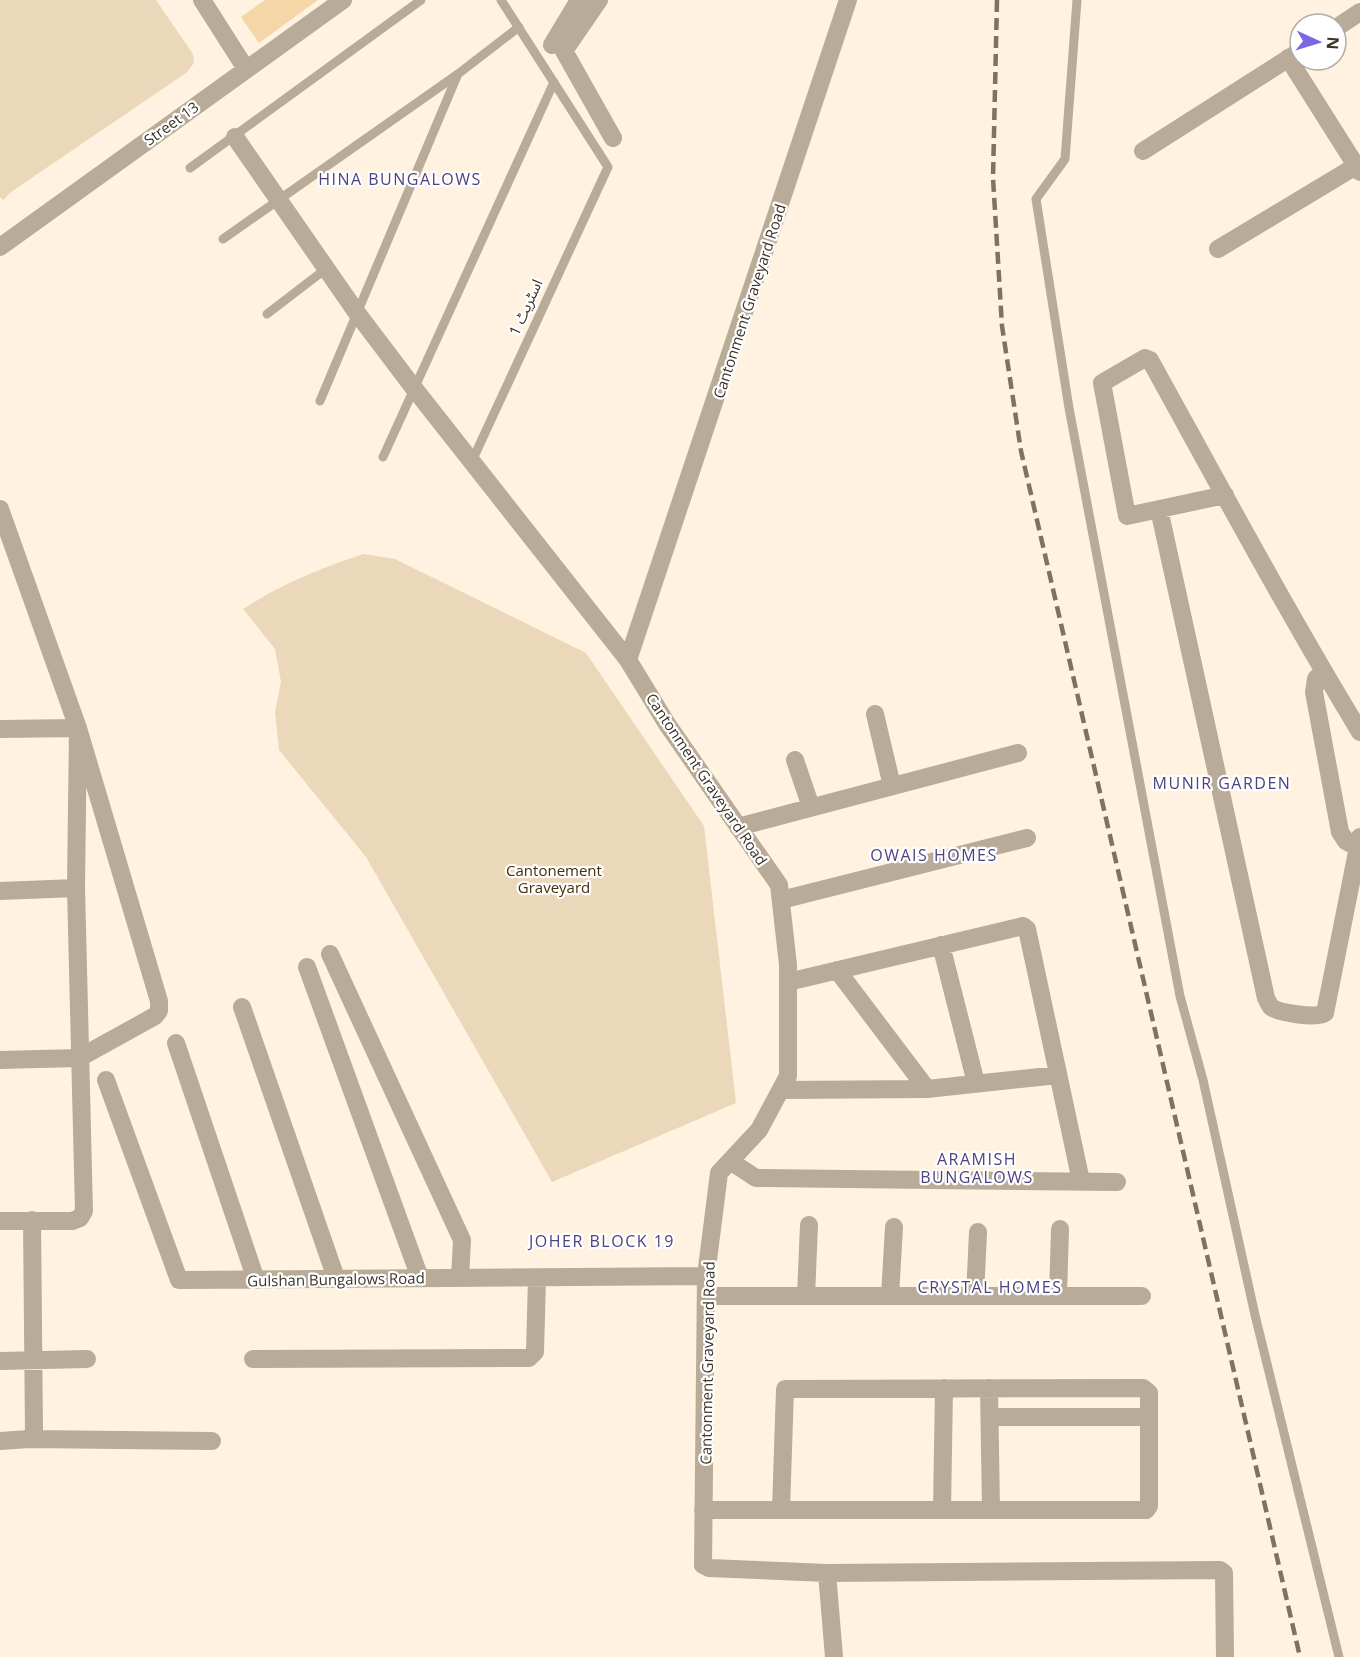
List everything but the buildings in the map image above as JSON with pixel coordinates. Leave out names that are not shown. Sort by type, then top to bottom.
[{"type":"street","name":"Street 13","points":[[0,247],[343,0]]},
{"type":"street","points":[[552,45],[579,0]]},
{"type":"street","points":[[599,0],[564,51],[613,138]]},
{"type":"street","name":"Cantonment Graveyard Road","points":[[827,1573],[708,1568],[703,1565],[706,1276],[719,1173],[759,1130],[788,1076],[788,982],[779,885],[667,724],[628,660],[848,0]]},
{"type":"street","points":[[211,4],[246,69]]},
{"type":"street","points":[[1143,151],[1288,59]]},
{"type":"street","points":[[1218,249],[1358,169],[1304,72]]},
{"type":"street","points":[[235,137],[357,313],[628,660]]},
{"type":"street","points":[[1225,495],[1127,516],[1102,386],[1105,380],[1145,358],[1150,360],[1323,671],[1360,732]]},
{"type":"street","points":[[0,509],[78,728],[159,1001],[159,1011],[155,1016],[79,1058],[0,1060]]},
{"type":"street","points":[[1160,509],[1266,998],[1271,1006],[1278,1010],[1314,1017],[1325,1013],[1359,842],[1346,841],[1340,832],[1314,692],[1316,679],[1323,671]]},
{"type":"street","points":[[875,714],[892,786]]},
{"type":"street","points":[[0,729],[78,728]]},
{"type":"street","points":[[0,1221],[72,1221],[80,1218],[84,1210],[76,888],[78,728]]},
{"type":"street","points":[[738,827],[1018,753]]},
{"type":"street","points":[[795,759],[811,807]]},
{"type":"street","points":[[781,900],[1027,838]]},
{"type":"street","points":[[0,891],[76,888]]},
{"type":"street","points":[[788,982],[1018,926],[1027,929],[1081,1181]]},
{"type":"street","points":[[941,945],[976,1083]]},
{"type":"street","points":[[330,954],[462,1240],[460,1278]]},
{"type":"street","points":[[307,967],[420,1278]]},
{"type":"street","points":[[837,970],[927,1089]]},
{"type":"street","points":[[242,1007],[336,1278]]},
{"type":"street","points":[[176,1043],[256,1280]]},
{"type":"street","points":[[780,1090],[927,1089],[1058,1075]]},
{"type":"street","name":"Gulshan Bungalows Road","points":[[106,1080],[179,1280],[706,1276]]},
{"type":"street","points":[[730,1161],[756,1178],[1117,1182]]},
{"type":"street","points":[[29,1439],[34,1432],[32,1220]]},
{"type":"street","points":[[806,1296],[808,1225]]},
{"type":"street","points":[[890,1296],[894,1227]]},
{"type":"street","points":[[1058,1296],[1060,1229]]},
{"type":"street","points":[[975,1296],[978,1232]]},
{"type":"street","points":[[253,1359],[529,1358],[535,1352],[537,1278]]},
{"type":"street","points":[[706,1296],[1142,1296]]},
{"type":"street","points":[[0,1362],[87,1359]]},
{"type":"street","points":[[942,1510],[944,1388]]},
{"type":"street","points":[[989,1388],[991,1510]]},
{"type":"street","points":[[704,1510],[781,1510],[1146,1510],[1149,1506],[1149,1393],[1146,1389],[784,1389],[781,1510]]},
{"type":"street","points":[[990,1417],[1149,1417]]},
{"type":"street","points":[[0,1441],[29,1439],[212,1441]]},
{"type":"street","points":[[834,1657],[827,1573],[1220,1569],[1224,1573],[1225,1657]]},
{"type":"lane","points":[[190,168],[421,0]]},
{"type":"lane","points":[[383,457],[554,81],[501,0]]},
{"type":"lane","points":[[1077,0],[1065,159],[1036,199],[1069,408],[1179,996],[1203,1080],[1255,1316],[1339,1657]]},
{"type":"lane","points":[[223,240],[458,74],[519,27]]},
{"type":"lane","points":[[320,401],[458,74]]},
{"type":"lane","name":"اسٹریٹ 1","points":[[472,462],[608,166],[554,81]]},
{"type":"lane","points":[[267,314],[327,268]]},
{"type":"green space","points":[[0,0],[156,0],[193,54],[194,63],[186,73],[11,192],[3,200],[0,197]]},
{"type":"green space","name":"Cantonement Graveyard","points":[[364,554],[395,559],[586,653],[704,826],[736,1103],[552,1182],[366,857],[279,750],[275,712],[281,682],[275,649],[243,609],[302,577]]},
{"type":"railway","points":[[997,0],[993,178],[1002,326],[1021,451],[1300,1657]]},
{"type":"district","name":"HINA BUNGALOWS","points":[[400,179]]},
{"type":"district","name":"MUNIR GARDEN","points":[[1222,783]]},
{"type":"district","name":"OWAIS HOMES","points":[[934,855]]},
{"type":"district","name":"ARAMISH BUNGALOWS","points":[[977,1168]]},
{"type":"district","name":"JOHER BLOCK 19","points":[[602,1241]]},
{"type":"district","name":"CRYSTAL HOMES","points":[[990,1287]]}]
